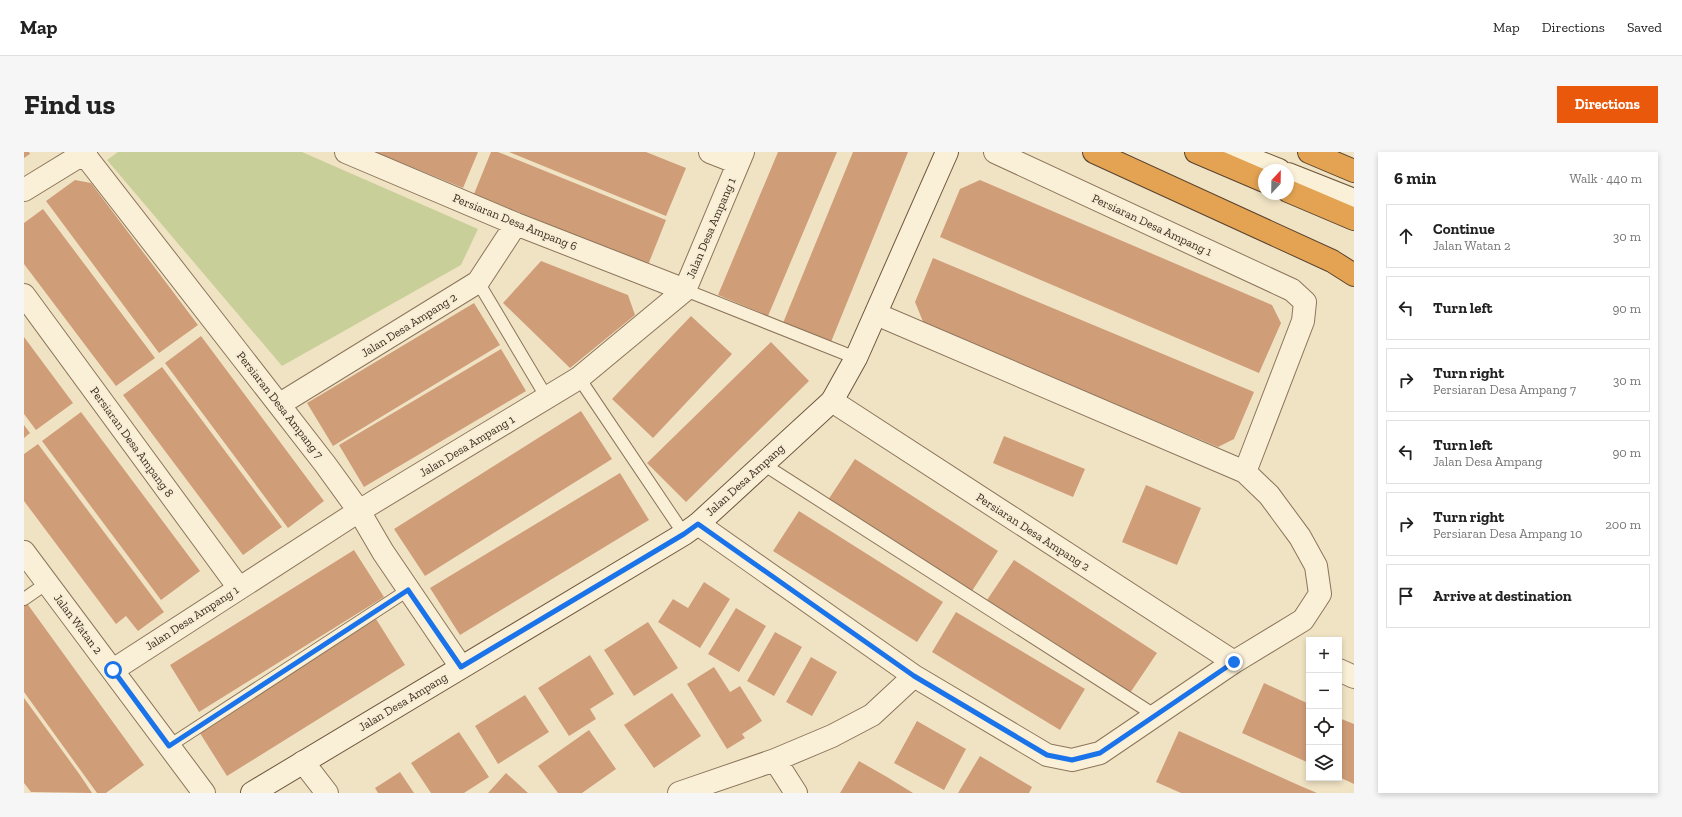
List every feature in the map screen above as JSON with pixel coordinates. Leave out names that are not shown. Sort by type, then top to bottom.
[{"type":"highway","points":[[1094,152],[1332,261],[1354,275]]},
{"type":"highway","points":[[1196,152],[1258,178]]},
{"type":"highway","points":[[1309,152],[1354,171]]},
{"type":"highway","points":[[1294,194],[1354,219]]},
{"type":"street","name":"Persiaran Desa Ampang 6","points":[[346,152],[516,224],[685,290]]},
{"type":"street","points":[[710,152],[740,158]]},
{"type":"street","name":"Jalan Desa Ampang","points":[[252,793],[691,529],[832,401],[856,358],[947,152]]},
{"type":"street","name":"Persiaran Desa Ampang 1","points":[[995,152],[1292,290],[1305,302],[1303,321],[1245,472]]},
{"type":"street","points":[[1234,152],[1264,164]]},
{"type":"street","points":[[1319,152],[1354,166]]},
{"type":"street","points":[[24,190],[85,153]]},
{"type":"street","name":"Persiaran Desa Ampang 7","points":[[85,153],[280,404],[359,511],[383,552],[461,667]]},
{"type":"street","name":"Jalan Desa Ampang 1","points":[[113,670],[359,511],[579,378],[685,290],[740,158]]},
{"type":"street","points":[[1294,176],[1354,200]]},
{"type":"street","name":"Jalan Desa Ampang 2","points":[[280,404],[478,282],[516,224]]},
{"type":"street","name":"Persiaran Desa Ampang 8","points":[[24,295],[239,588]]},
{"type":"street","points":[[691,529],[914,676],[1047,755],[1072,760],[1100,753],[1234,662],[1303,620],[1320,594],[1316,566],[1300,537],[1269,495],[1245,472],[876,314]]},
{"type":"street","name":"Persiaran Desa Ampang 2","points":[[832,401],[886,438],[1234,662]]},
{"type":"street","name":"Jalan Watan 2","points":[[24,552],[204,793]]},
{"type":"street","points":[[1342,671],[1354,677]]},
{"type":"street","points":[[679,793],[775,760],[832,736],[872,715],[914,676]]},
{"type":"street","points":[[775,760],[796,793]]},
{"type":"street","points":[[303,762],[327,793]]},
{"type":"lane","points":[[478,282],[547,398]]},
{"type":"lane","points":[[685,290],[856,358]]},
{"type":"lane","points":[[579,378],[691,529]]},
{"type":"lane","points":[[762,464],[1156,716]]},
{"type":"lane","points":[[24,599],[47,583]]},
{"type":"lane","points":[[169,746],[408,590]]},
{"type":"green space","points":[[118,152],[302,152],[478,229],[461,265],[282,366],[107,160]]},
{"type":"building","points":[[24,152],[29,152],[30,154],[24,158]]},
{"type":"building","points":[[375,152],[478,152],[463,188]]},
{"type":"building","points":[[491,152],[498,152],[666,220],[648,265],[474,194]]},
{"type":"building","points":[[509,152],[646,152],[686,168],[666,216]]},
{"type":"building","points":[[778,152],[837,152],[768,316],[718,295]]},
{"type":"building","points":[[853,152],[908,152],[831,342],[783,323]]},
{"type":"building","points":[[75,180],[91,183],[198,325],[159,353],[46,201]]},
{"type":"building","points":[[980,180],[1272,305],[1281,323],[1259,373],[940,237],[960,189]]},
{"type":"building","points":[[43,209],[155,358],[116,386],[24,264],[24,223]]},
{"type":"building","points":[[933,258],[1254,392],[1234,439],[1218,447],[924,324],[915,302]]},
{"type":"building","points":[[541,261],[628,295],[635,315],[570,368],[503,303]]},
{"type":"building","points":[[474,303],[500,345],[333,446],[307,403]]},
{"type":"building","points":[[691,316],[732,354],[653,438],[612,399]]},
{"type":"building","points":[[201,336],[324,501],[288,528],[165,363]]},
{"type":"building","points":[[24,337],[73,403],[36,430],[24,414]]},
{"type":"building","points":[[771,342],[809,381],[686,502],[647,463]]},
{"type":"building","points":[[501,349],[526,391],[364,487],[339,445]]},
{"type":"building","points":[[162,367],[282,527],[243,555],[123,395]]},
{"type":"building","points":[[581,411],[612,459],[425,576],[394,529]]},
{"type":"building","points":[[81,412],[200,571],[161,600],[42,441]]},
{"type":"building","points":[[24,425],[30,433],[24,438]]},
{"type":"building","points":[[1004,436],[1085,469],[1073,497],[993,463]]},
{"type":"building","points":[[38,444],[164,612],[138,631],[126,616],[116,624],[24,501],[24,454]]},
{"type":"building","points":[[855,459],[998,551],[972,591],[828,500]]},
{"type":"building","points":[[620,473],[649,520],[460,635],[430,588]]},
{"type":"building","points":[[1146,485],[1201,508],[1177,565],[1122,542]]},
{"type":"building","points":[[799,511],[943,602],[917,642],[773,551]]},
{"type":"building","points":[[354,550],[384,597],[199,712],[170,665]]},
{"type":"building","points":[[1014,560],[1157,653],[1130,693],[987,600]]},
{"type":"building","points":[[704,582],[730,599],[700,648],[658,622],[673,599],[688,608]]},
{"type":"building","points":[[26,602],[144,765],[106,793],[97,793],[24,692],[24,603]]},
{"type":"building","points":[[736,608],[766,626],[739,672],[708,654]]},
{"type":"building","points":[[956,612],[1085,689],[1060,730],[932,652]]},
{"type":"building","points":[[376,619],[405,665],[227,776],[198,730]]},
{"type":"building","points":[[648,622],[678,668],[634,696],[604,650]]},
{"type":"building","points":[[775,632],[802,647],[774,696],[747,681]]},
{"type":"building","points":[[590,655],[614,694],[590,709],[596,719],[569,736],[538,688]]},
{"type":"building","points":[[811,657],[837,672],[812,716],[786,702]]},
{"type":"building","points":[[714,667],[730,692],[740,686],[762,721],[742,734],[745,738],[727,749],[687,684]]},
{"type":"building","points":[[1264,683],[1306,703],[1306,762],[1242,733]]},
{"type":"building","points":[[672,693],[701,736],[654,768],[624,725]]},
{"type":"building","points":[[525,695],[549,732],[498,764],[475,726]]},
{"type":"building","points":[[24,698],[92,793],[31,792],[24,783]]},
{"type":"building","points":[[1342,719],[1354,724],[1354,784],[1342,778]]},
{"type":"building","points":[[917,721],[966,749],[944,790],[894,763]]},
{"type":"building","points":[[589,730],[616,769],[582,793],[558,793],[538,766]]},
{"type":"building","points":[[1179,731],[1317,793],[1181,793],[1156,782]]},
{"type":"building","points":[[459,732],[489,777],[464,793],[431,793],[411,763]]},
{"type":"building","points":[[980,756],[1032,787],[1029,793],[958,793]]},
{"type":"building","points":[[859,761],[887,777],[913,793],[840,793]]},
{"type":"building","points":[[400,772],[414,793],[378,793],[375,788]]},
{"type":"building","points":[[506,773],[528,793],[488,793]]},
{"type":"route","points":[[113,670],[169,746],[408,590],[461,667],[684,534],[698,524],[914,676],[1047,755],[1072,760],[1100,753],[1234,662]]}]
